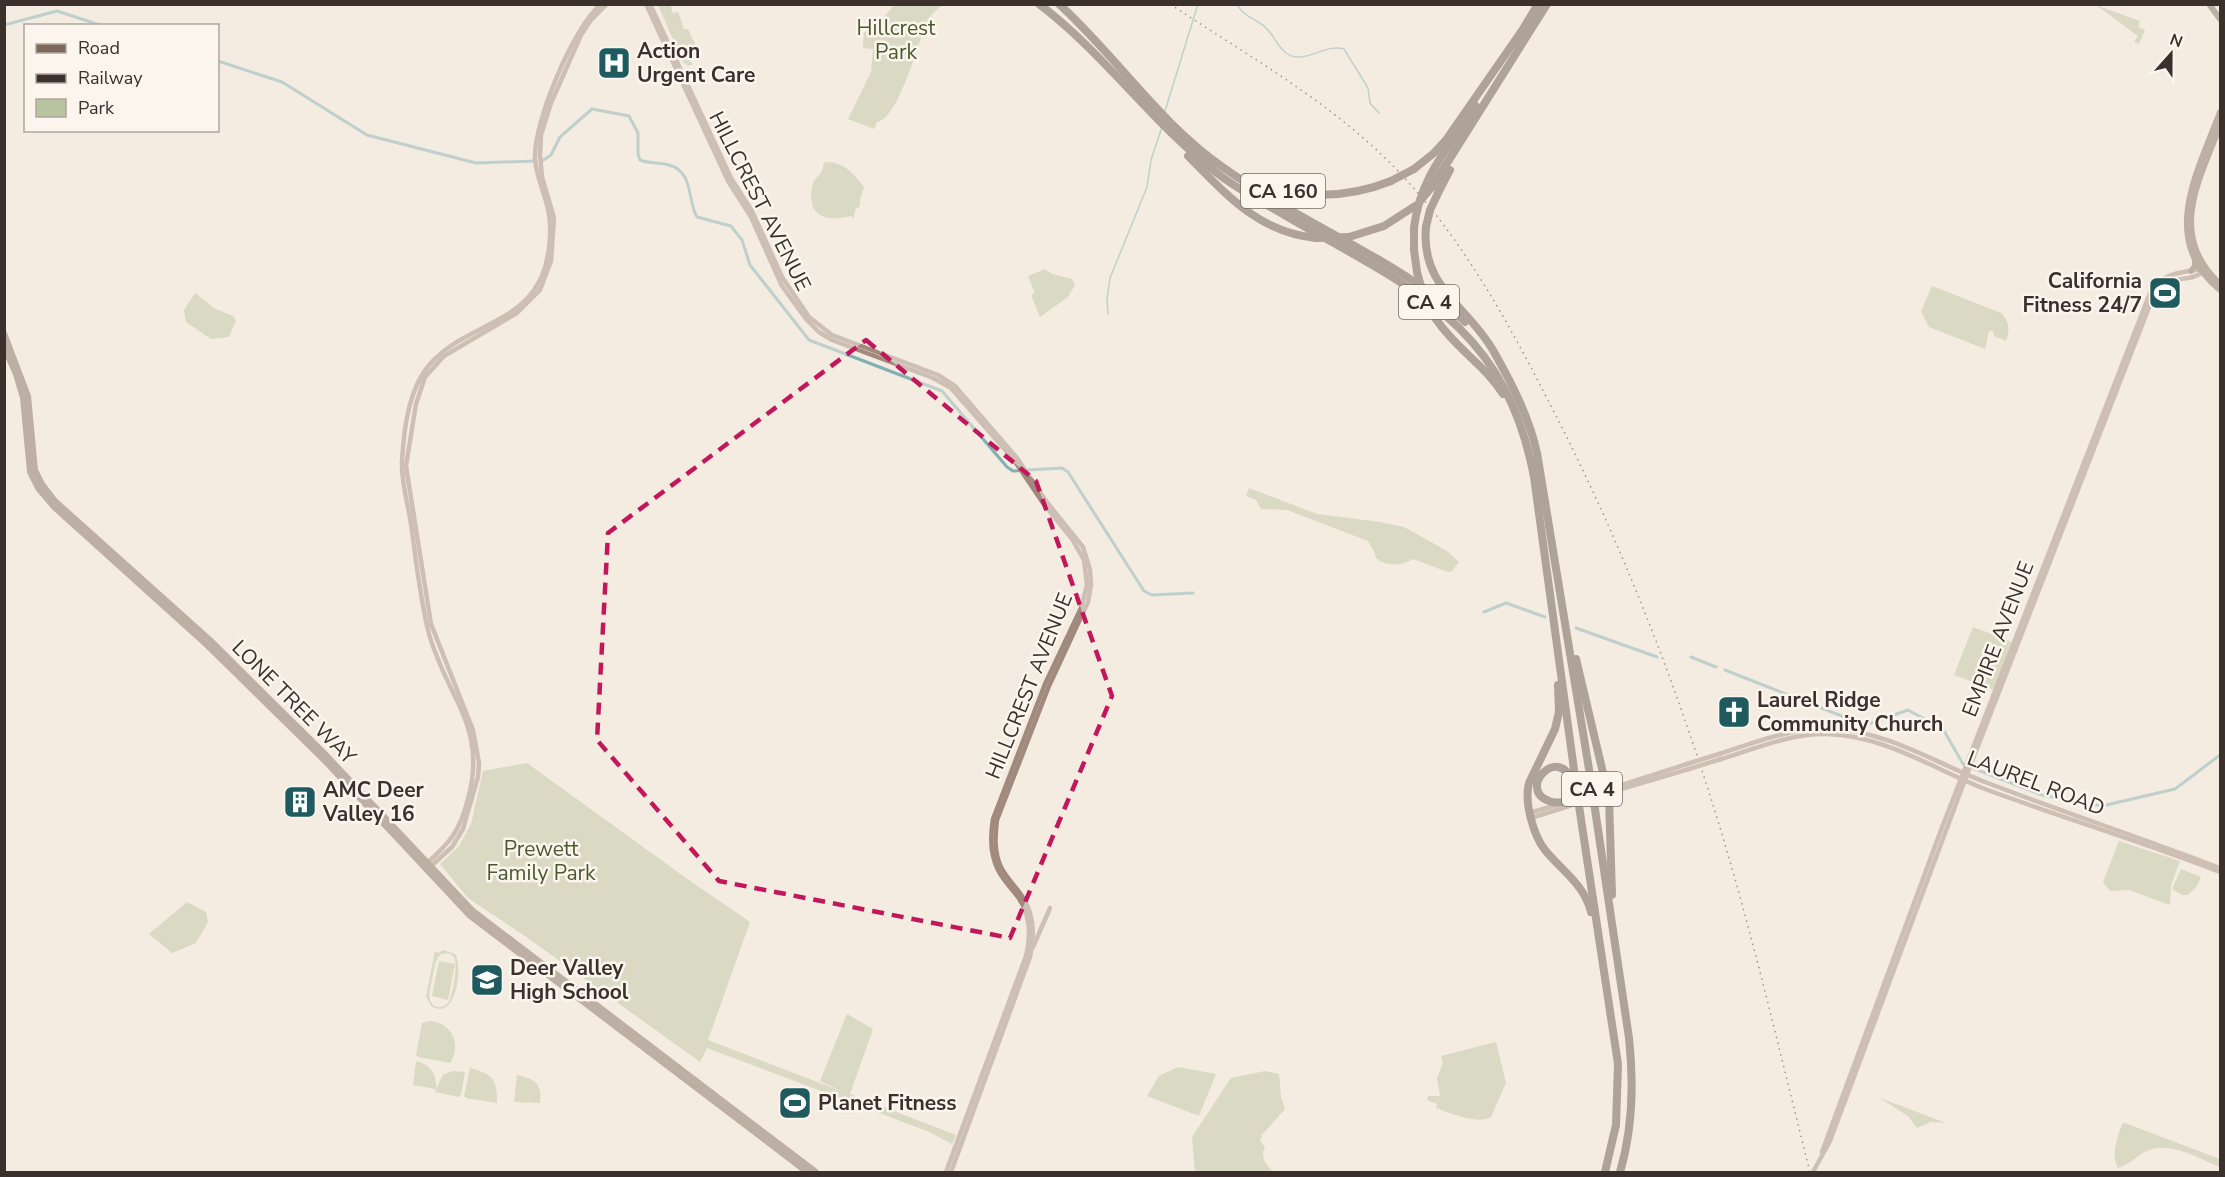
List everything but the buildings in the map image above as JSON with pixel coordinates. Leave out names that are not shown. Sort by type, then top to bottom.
[{"type":"highway","name":"CA 4","points":[[1039,4],[1089,47],[1179,142],[1219,176],[1410,288],[1448,316],[1490,363],[1510,399],[1523,431],[1534,477],[1579,806],[1618,1064],[1616,1125],[1605,1173]]},
{"type":"highway","name":"CA 4","points":[[1059,4],[1186,138],[1224,168],[1435,294],[1467,324],[1500,365],[1519,398],[1533,434],[1571,650],[1632,1064],[1630,1126],[1620,1173]]},
{"type":"highway","name":"CA 160","points":[[1186,138],[1237,173],[1287,192],[1314,195],[1340,194],[1391,181],[1414,168],[1434,153],[1446,140],[1538,4]]},
{"type":"highway","name":"CA 160","points":[[1157,118],[1180,149],[1242,209],[1259,220],[1296,235],[1316,238],[1349,237],[1384,226],[1435,190],[1478,109],[1547,4]]},
{"type":"highway","points":[[1521,32],[1478,109],[1431,171],[1419,202],[1414,228],[1414,250],[1424,297],[1436,319],[1494,382],[1523,431]]},
{"type":"highway","points":[[1435,190],[1426,227],[1427,254],[1435,278],[1479,331],[1500,365]]},
{"type":"highway","points":[[1557,644],[1559,712],[1557,722],[1529,783],[1527,796],[1530,815],[1544,849],[1573,877],[1590,906],[1599,943]]},
{"type":"highway","points":[[1571,650],[1604,776],[1604,793],[1611,825],[1613,929]]},
{"type":"highway","points":[[1569,804],[1553,802],[1542,796],[1537,786],[1542,772],[1552,767],[1567,771],[1572,780],[1579,806]]},
{"type":"main road","points":[[426,867],[452,847],[464,829],[478,777],[479,763],[474,730],[431,624],[407,474],[407,451],[418,393],[431,369],[452,350],[517,314],[540,290],[552,252],[554,219],[538,165],[536,137],[542,114],[578,33],[601,4]]},
{"type":"main road","points":[[538,157],[544,123],[580,37],[591,20],[608,4]]},
{"type":"main road","points":[[2209,4],[2220,20]]},
{"type":"main road","name":"HILLCREST AVENUE","points":[[651,6],[729,184],[751,217],[776,274],[806,319],[819,332],[832,340],[945,384],[964,401],[1025,472],[1083,547],[1088,559],[1091,578],[1085,609],[1049,686],[995,831],[996,850],[1002,869],[1020,893],[1030,913],[1034,936],[1032,950],[951,1173]]},
{"type":"main road","name":"HILLCREST AVENUE","points":[[651,6],[733,181],[756,219],[782,277],[800,306],[815,323],[840,339],[948,381],[962,392],[1023,466],[1043,503],[1079,549],[1086,570],[1086,591],[1082,608],[1046,684],[993,819],[991,843],[993,857],[998,871],[1022,904],[1029,927],[1029,941],[1026,956],[946,1173]]},
{"type":"main road","points":[[2191,272],[2195,267],[2195,258],[2186,228],[2188,203],[2220,112]]},
{"type":"main road","points":[[2220,126],[2191,208],[2192,236],[2203,270],[2220,284]]},
{"type":"main road","points":[[712,146],[722,157]]},
{"type":"main road","points":[[2195,258],[2220,290]]},
{"type":"main road","name":"EMPIRE AVENUE","points":[[1813,1173],[1828,1140],[1938,851],[1948,813],[1966,772],[2153,287],[2166,277],[2203,270]]},
{"type":"main road","name":"EMPIRE AVENUE","points":[[1828,1140],[1943,831],[2157,289],[2168,280],[2187,278],[2203,270]]},
{"type":"main road","name":"LONE TREE WAY","points":[[4,333],[28,396],[35,470],[55,501],[210,640],[306,735],[468,915],[807,1173]]},
{"type":"main road","points":[[2128,362],[2126,359],[2129,346]]},
{"type":"main road","name":"LONE TREE WAY","points":[[4,347],[16,374],[23,398],[30,472],[38,488],[54,507],[208,645],[324,760],[426,867],[473,911],[816,1173]]},
{"type":"main road","points":[[98,547],[103,547],[117,557]]},
{"type":"main road","name":"LAUREL ROAD","points":[[1604,793],[1635,780],[1792,738],[1816,734],[1856,737],[1966,772],[2220,868]]},
{"type":"main road","name":"LAUREL ROAD","points":[[1530,815],[1688,766]]},
{"type":"main road","name":"LAUREL ROAD","points":[[1966,772],[2220,872]]},
{"type":"main road","points":[[1604,776],[1614,785],[1635,780]]},
{"type":"main road","points":[[1032,950],[1050,908]]},
{"type":"highlighted area","points":[[866,340],[1036,481],[1112,696],[1010,938],[719,881],[597,740],[608,533]]},
{"type":"green space","points":[[658,5],[671,5],[672,13],[678,12],[684,29],[688,29],[696,46],[687,57],[693,64],[688,66],[683,62]]},
{"type":"green space","name":"Hillcrest Park","points":[[894,5],[941,5],[929,18],[901,93],[893,107],[885,117],[877,122],[874,129],[848,119],[871,72],[873,49],[863,48],[864,32],[873,31]]},
{"type":"green space","points":[[2096,5],[2140,21],[2138,27],[2145,30],[2139,44],[2134,42],[2138,36]]},
{"type":"green space","points":[[829,162],[845,168],[864,187],[860,206],[855,210],[854,218],[851,216],[825,217],[814,209],[811,194],[813,183],[822,171],[824,163]]},
{"type":"green space","points":[[1045,269],[1052,274],[1072,279],[1075,285],[1068,297],[1040,317],[1031,295],[1035,293],[1028,276]]},
{"type":"green space","points":[[1932,286],[2001,313],[2008,326],[2006,341],[1994,336],[1993,331],[1989,331],[1985,349],[1929,327],[1921,311]]},
{"type":"green space","points":[[195,293],[214,308],[233,316],[236,321],[229,337],[211,339],[186,322],[184,310]]},
{"type":"green space","points":[[1249,488],[1317,514],[1404,527],[1447,551],[1459,562],[1451,572],[1413,559],[1399,564],[1385,563],[1376,558],[1368,541],[1287,510],[1261,509],[1256,500],[1246,496]]},
{"type":"green space","points":[[1973,627],[2012,642],[1994,690],[1954,675]]},
{"type":"green space","name":"Prewett Family Park","points":[[527,763],[750,922],[708,1040],[841,1091],[820,1081],[847,1014],[873,1029],[850,1094],[956,1135],[952,1144],[927,1131],[707,1048],[700,1062],[525,936],[468,898],[440,864],[459,846],[471,824],[483,771]]},
{"type":"green space","points":[[2119,841],[2180,861],[2171,885],[2170,905],[2129,890],[2110,891],[2103,882]]},
{"type":"green space","points":[[2181,869],[2201,877],[2197,886],[2188,895],[2182,895],[2172,889]]},
{"type":"green space","points":[[187,902],[206,912],[208,922],[196,943],[172,953],[149,934]]},
{"type":"green space","points":[[444,950],[455,954],[458,969],[456,990],[452,999],[447,1006],[440,1009],[431,1006],[426,996],[435,951],[438,953]],"holes":[[[448,953],[454,957],[455,973],[450,999],[443,1006],[435,1006],[430,1001],[430,988],[436,963],[441,954]]]},
{"type":"green space","points":[[439,961],[455,964],[448,1000],[432,996]]},
{"type":"green space","points":[[429,1021],[444,1025],[453,1036],[455,1049],[450,1063],[416,1055],[422,1023]]},
{"type":"green space","points":[[1496,1042],[1506,1083],[1491,1117],[1479,1120],[1464,1117],[1436,1108],[1437,1104],[1427,1100],[1428,1096],[1440,1096],[1437,1078],[1443,1062],[1441,1056]]},
{"type":"green space","points":[[416,1061],[426,1065],[432,1071],[436,1089],[413,1085]]},
{"type":"green space","points":[[1178,1067],[1216,1074],[1199,1116],[1147,1096],[1159,1076]]},
{"type":"green space","points":[[470,1068],[489,1075],[495,1083],[497,1103],[464,1096]]},
{"type":"green space","points":[[453,1071],[465,1072],[459,1097],[435,1092],[443,1075]]},
{"type":"green space","points":[[1265,1071],[1279,1074],[1281,1097],[1285,1109],[1262,1135],[1260,1141],[1265,1147],[1263,1154],[1265,1161],[1273,1172],[1195,1172],[1192,1137],[1231,1078]]},
{"type":"green space","points":[[517,1075],[536,1083],[540,1091],[540,1103],[514,1102]]},
{"type":"green space","points":[[1880,1098],[1946,1123],[1931,1122],[1917,1128],[1908,1116]]},
{"type":"green space","points":[[2125,1123],[2220,1159],[2220,1167],[2174,1149],[2156,1148],[2118,1168],[2115,1158],[2116,1146],[2122,1124]]},
{"type":"waterway","points":[[1165,111],[1198,4]]},
{"type":"waterway","points":[[1237,4],[1246,14],[1265,27],[1286,53],[1293,56],[1307,56],[1329,49],[1344,49],[1368,88],[1370,103],[1379,113]]},
{"type":"waterway","points":[[4,25],[57,11],[97,24]]},
{"type":"waterway","points":[[219,61],[282,82],[367,135],[476,163],[535,161]]},
{"type":"waterway","points":[[542,161],[551,155],[560,137],[592,109],[629,116],[638,133],[640,160],[669,165],[683,174],[697,217],[731,226],[742,240],[750,265],[809,340],[942,391],[1007,467],[1013,471],[1062,468],[1068,472],[1144,591],[1152,595],[1193,593]]},
{"type":"waterway","points":[[1108,314],[1110,278],[1147,187],[1151,160],[1162,127]]},
{"type":"waterway","points":[[1484,612],[1506,603],[1545,617]]},
{"type":"waterway","points":[[1576,628],[1657,657]]},
{"type":"waterway","points":[[1691,657],[1716,667]]},
{"type":"waterway","points":[[1725,670],[1862,724],[1908,710],[1943,729],[1963,764],[2042,795],[2102,806],[2175,789],[2220,755]]},
{"type":"railway","points":[[1170,4],[1318,102],[1373,146],[1398,171],[1444,225],[1484,284],[1519,345],[1576,456],[1621,554],[1679,703],[1740,896],[1810,1172]]},
{"type":"place","name":"Action Urgent Care","points":[[614,63]]},
{"type":"place","name":"California Fitness 24/7","points":[[2165,293]]},
{"type":"place","name":"Laurel Ridge Community Church","points":[[1734,712]]},
{"type":"place","name":"AMC Deer Valley 16","points":[[300,802]]},
{"type":"place","name":"Deer Valley High School","points":[[487,980]]},
{"type":"place","name":"Planet Fitness","points":[[795,1103]]}]
